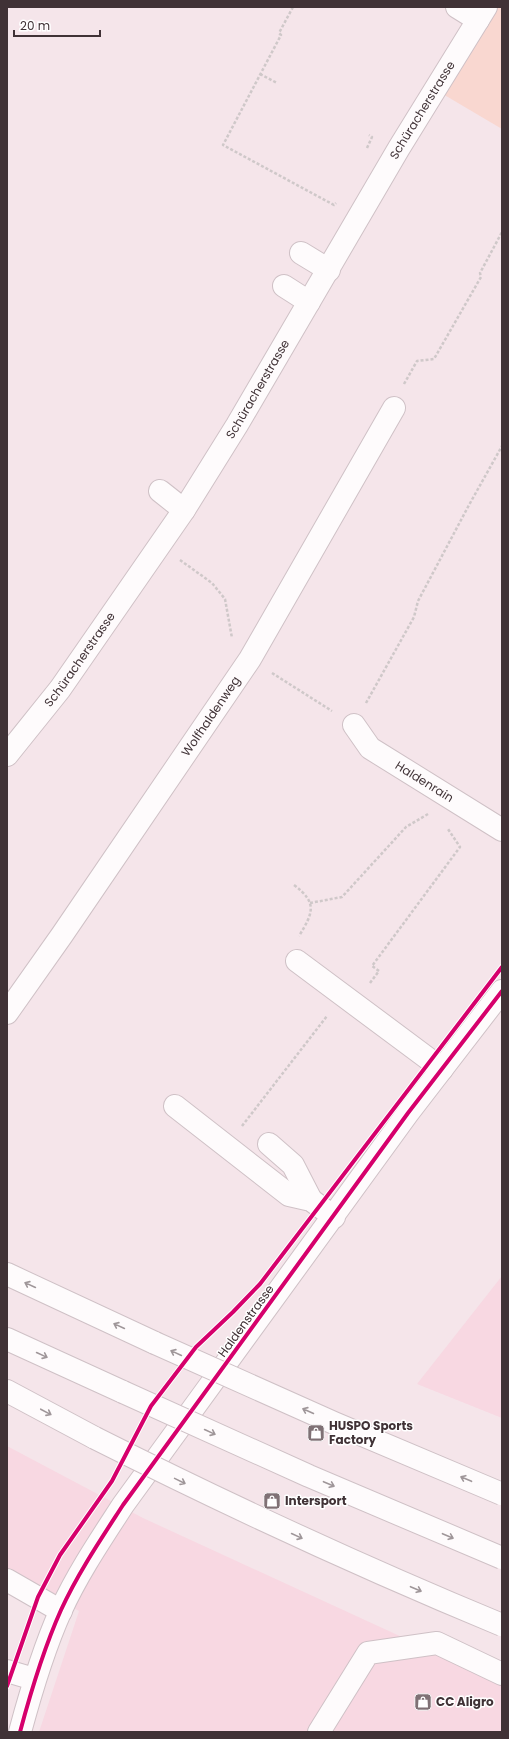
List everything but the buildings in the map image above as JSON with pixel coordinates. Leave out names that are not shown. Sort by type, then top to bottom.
[{"type":"main road","points":[[457,7],[482,13]]},
{"type":"main road","name":"Schüracherstrasse","points":[[7,755],[60,689],[184,510],[237,425],[399,148],[482,13]]},
{"type":"main road","points":[[301,253],[329,270]]},
{"type":"main road","points":[[284,286],[309,302]]},
{"type":"main road","name":"Wolfhaldenweg","points":[[7,1013],[250,659],[394,408]]},
{"type":"main road","points":[[160,492],[184,510]]},
{"type":"main road","name":"Haldenrain","points":[[354,725],[370,748],[502,830]]},
{"type":"main road","points":[[297,961],[442,1069]]},
{"type":"main road","name":"Haldenstrasse","points":[[20,1732],[34,1679],[61,1611],[90,1556],[123,1505],[334,1217],[408,1113],[502,992]]},
{"type":"main road","points":[[175,1106],[289,1195],[311,1200],[334,1217]]},
{"type":"main road","points":[[269,1144],[293,1165],[311,1200]]},
{"type":"main road","points":[[7,1274],[334,1422],[502,1494]]},
{"type":"main road","points":[[7,1339],[309,1476],[502,1558]]},
{"type":"main road","points":[[7,1392],[173,1477],[302,1539],[502,1625]]},
{"type":"main road","points":[[7,1580],[61,1611]]},
{"type":"main road","points":[[319,1732],[368,1654],[437,1643],[502,1674]]},
{"type":"main road","points":[[7,1671],[34,1679]]},
{"type":"path","points":[[293,7],[279,33],[281,35],[223,145],[327,201]]},
{"type":"path","points":[[260,74],[277,83]]},
{"type":"path","points":[[417,361],[434,359],[481,277],[480,273],[502,232]]},
{"type":"path","points":[[354,725],[414,617],[418,601],[502,446]]},
{"type":"path","points":[[310,903],[342,897],[406,827],[428,815],[441,793]]},
{"type":"path","points":[[428,815],[434,819]]},
{"type":"path","points":[[355,1004],[379,971],[372,966],[460,848],[446,826]]},
{"type":"path","points":[[294,886],[308,897],[311,910],[308,921],[294,945],[297,961]]},
{"type":"path","points":[[227,1146],[329,1013]]},
{"type":"shaded area","points":[[486,7],[502,7],[502,129],[436,90]]},
{"type":"shaded area","points":[[502,1276],[502,1418],[417,1384]]},
{"type":"shaded area","points":[[7,1446],[143,1518],[502,1683],[502,1732],[39,1732],[79,1611],[7,1570]]},
{"type":"cycle path","points":[[7,1686],[38,1597],[60,1555],[112,1481],[151,1406],[196,1347],[260,1284],[502,967]]},
{"type":"cycle path","points":[[20,1732],[38,1671],[61,1610],[82,1569],[98,1543],[123,1505],[408,1113],[502,991]]},
{"type":"place","name":"HUSPO Sports Factory","points":[[316,1433]]},
{"type":"place","name":"Intersport","points":[[272,1501]]},
{"type":"place","name":"CC Aligro","points":[[423,1702]]}]
